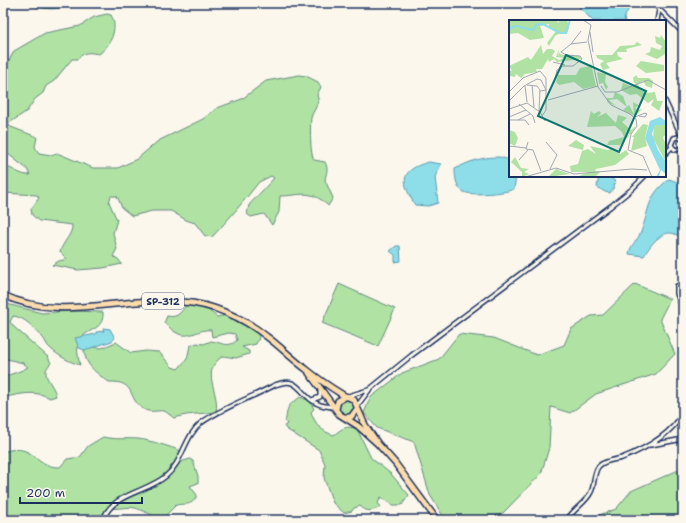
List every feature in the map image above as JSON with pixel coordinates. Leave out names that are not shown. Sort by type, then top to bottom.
[{"type":"main road","name":"SP-312","points":[[3,295],[33,306],[53,308],[167,300],[204,306],[230,315],[255,327],[306,369],[345,397],[354,400],[378,444]]},
{"type":"main road","name":"SP-312","points":[[306,369],[339,414],[358,426],[378,444],[408,480],[437,520]]},
{"type":"main road","points":[[336,409],[338,401],[345,397]]},
{"type":"main road","points":[[344,417],[351,416],[357,407]]},
{"type":"street","points":[[653,3],[683,33]]},
{"type":"street","points":[[657,20],[659,10]]},
{"type":"street","points":[[666,103],[683,139]]},
{"type":"street","points":[[678,128],[678,137]]},
{"type":"street","points":[[678,137],[683,139]]},
{"type":"street","points":[[666,153],[672,147],[672,141],[678,137]]},
{"type":"street","points":[[672,147],[679,150],[683,149]]},
{"type":"street","points":[[357,407],[370,389],[616,202],[644,177]]},
{"type":"street","points":[[677,286],[677,294],[683,310]]},
{"type":"street","points":[[103,520],[108,509],[115,502],[151,487],[167,475],[178,461],[193,432],[207,419],[286,382],[297,385],[311,400],[317,404],[336,409]]},
{"type":"street","points":[[311,400],[319,398],[320,388]]},
{"type":"street","points":[[345,397],[370,389]]},
{"type":"street","points":[[567,520],[571,512],[589,496],[592,491],[598,467],[602,463],[634,453],[649,445],[678,423],[683,413]]},
{"type":"street","points":[[649,445],[683,439]]},
{"type":"green space","points":[[25,3],[70,3],[59,8],[48,9]]},
{"type":"green space","points":[[107,14],[111,15],[114,31],[110,42],[103,51],[99,54],[86,53],[78,59],[72,59],[54,81],[46,86],[43,93],[35,99],[27,111],[8,124],[11,127],[37,137],[35,147],[39,153],[51,155],[57,153],[93,168],[118,168],[137,159],[158,141],[203,119],[217,108],[242,99],[266,81],[299,75],[306,76],[318,82],[321,87],[317,95],[318,101],[311,118],[310,127],[314,160],[325,162],[327,167],[325,180],[333,198],[328,206],[322,200],[311,195],[299,194],[280,196],[279,212],[272,225],[264,214],[251,217],[247,214],[249,205],[274,178],[271,176],[259,182],[212,237],[205,236],[195,223],[186,220],[171,211],[152,211],[132,216],[122,208],[117,196],[111,196],[109,202],[117,220],[113,233],[117,249],[113,256],[122,264],[103,268],[78,270],[52,265],[67,259],[60,252],[71,232],[72,225],[39,221],[32,215],[31,209],[39,198],[37,195],[3,193],[3,165],[20,173],[30,175],[27,169],[3,150],[3,72],[14,51],[45,33],[80,26],[94,17]]},
{"type":"green space","points":[[339,284],[395,309],[378,346],[322,323]]},
{"type":"green space","points":[[635,284],[670,299],[660,319],[675,354],[656,374],[596,394],[570,413],[551,407],[549,448],[541,474],[502,514],[479,520],[451,520],[443,516],[430,495],[414,442],[377,428],[364,413],[370,398],[402,373],[439,359],[459,334],[494,338],[537,355],[564,345],[571,329],[591,316],[603,315]]},
{"type":"green space","points":[[3,303],[42,313],[70,311],[103,312],[102,320],[99,326],[83,336],[79,342],[78,351],[80,365],[57,354],[49,347],[44,339],[30,324],[13,316],[10,322],[14,327],[48,357],[51,363],[47,367],[46,375],[55,391],[56,396],[50,398],[33,393],[3,398],[4,377],[28,367],[23,363],[3,358]]},
{"type":"green space","points":[[186,305],[207,309],[217,317],[227,315],[248,319],[257,330],[259,338],[256,344],[242,347],[249,351],[249,354],[236,358],[223,356],[212,368],[211,375],[216,412],[186,415],[174,418],[164,411],[145,410],[135,401],[128,388],[118,383],[109,382],[99,375],[88,363],[84,352],[84,346],[102,348],[116,342],[131,353],[146,351],[159,352],[172,367],[178,369],[187,359],[190,346],[197,343],[204,344],[211,341],[227,345],[234,343],[237,340],[235,334],[229,333],[212,337],[211,330],[190,335],[181,335],[164,323],[167,316],[178,315]]},
{"type":"green space","points":[[300,397],[310,401],[314,409],[311,412],[315,420],[326,432],[334,435],[345,428],[350,427],[357,429],[371,458],[391,474],[409,495],[402,505],[393,505],[381,497],[378,503],[381,507],[367,510],[360,506],[354,508],[352,511],[344,513],[333,503],[324,478],[325,464],[319,450],[286,429],[284,426],[287,424],[285,421],[288,407]]},
{"type":"green space","points":[[344,399],[351,402],[355,409],[354,412],[348,416],[343,414],[338,408],[338,401]]},
{"type":"green space","points":[[103,437],[143,440],[181,451],[180,462],[190,459],[193,461],[198,476],[198,483],[190,486],[197,495],[195,499],[188,504],[176,505],[162,519],[128,507],[114,509],[108,508],[102,520],[51,520],[49,518],[3,520],[3,452],[21,450],[28,452],[45,464],[60,467],[67,459],[80,457],[88,446]]},
{"type":"green space","points":[[683,468],[683,516],[673,520],[593,520],[599,515],[616,509],[631,491]]},
{"type":"water","points":[[577,3],[628,3],[629,8],[624,18],[625,20],[592,20]]},
{"type":"water","points":[[499,157],[509,160],[509,177],[516,177],[514,189],[497,193],[481,194],[468,193],[461,190],[456,179],[455,169],[476,160]]},
{"type":"water","points":[[429,162],[441,164],[435,177],[438,203],[428,206],[415,205],[407,190],[405,183],[406,178],[412,169]]},
{"type":"water","points":[[599,177],[609,177],[615,181],[614,187],[610,193],[597,187]]},
{"type":"water","points":[[669,179],[683,184],[683,238],[672,233],[667,233],[655,241],[644,256],[629,254],[641,232],[653,197],[662,185]]},
{"type":"water","points":[[396,246],[400,246],[401,261],[395,262],[395,255],[390,251]]},
{"type":"water","points":[[103,328],[110,329],[115,338],[112,341],[85,350],[79,348],[75,338],[96,334],[96,332],[104,331]]}]
